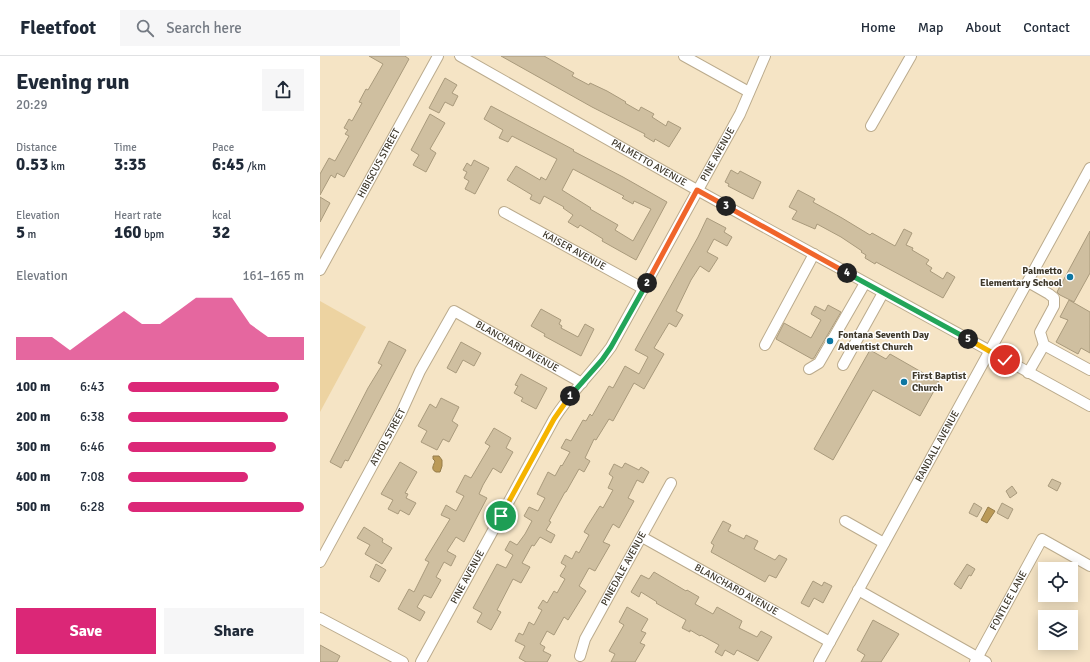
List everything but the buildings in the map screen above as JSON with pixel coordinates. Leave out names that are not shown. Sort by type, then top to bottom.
[{"type":"street","name":"HIBISCUS STREET","points":[[320,270],[438,56]]},
{"type":"street","name":"PALMETTO AVENUE","points":[[460,56],[697,190],[1090,406]]},
{"type":"street","points":[[684,56],[749,92]]},
{"type":"street","name":"PINE AVENUE","points":[[421,662],[554,419],[560,409],[602,360],[611,347],[644,289],[740,114],[765,56]]},
{"type":"street","points":[[871,126],[910,56]]},
{"type":"street","name":"RANDALL AVENUE","points":[[820,662],[1090,168]]},
{"type":"street","name":"KAISER AVENUE","points":[[504,212],[644,289]]},
{"type":"street","points":[[765,345],[814,254]]},
{"type":"street","points":[[809,369],[819,363],[865,282]]},
{"type":"street","points":[[1028,282],[1054,298],[1054,306],[1040,332],[1044,345],[1090,370]]},
{"type":"street","points":[[843,364],[883,293]]},
{"type":"street","name":"BLANCHARD AVENUE","points":[[454,311],[582,383]]},
{"type":"street","name":"ATHOL STREET","points":[[320,562],[401,413],[420,371],[454,311]]},
{"type":"street","points":[[1028,372],[1044,345]]},
{"type":"street","name":"PINEDALE AVENUE","points":[[580,656],[585,639],[642,537],[670,483]]},
{"type":"street","points":[[845,521],[884,543]]},
{"type":"street","name":"BLANCHARD AVENUE","points":[[642,537],[830,642]]},
{"type":"street","name":"FONTLEE LANE","points":[[979,660],[1042,539],[1090,566]]},
{"type":"street","points":[[858,590],[979,660]]},
{"type":"street","points":[[320,618],[403,662]]},
{"type":"shaded area","points":[[320,301],[366,327],[320,412]]},
{"type":"shaded area","points":[[433,456],[439,456],[442,460],[440,472],[433,470],[435,461]]},
{"type":"shaded area","points":[[988,507],[995,511],[987,523],[981,520]]},
{"type":"place","name":"Palmetto Elementary School","points":[[1070,277]]},
{"type":"place","name":"Fontana Seventh Day Adventist Church","points":[[830,341]]},
{"type":"place","name":"First Baptist Church","points":[[904,382]]},
{"type":"route","points":[[501,516],[560,409],[602,360],[611,347],[697,190],[1005,360]]}]
